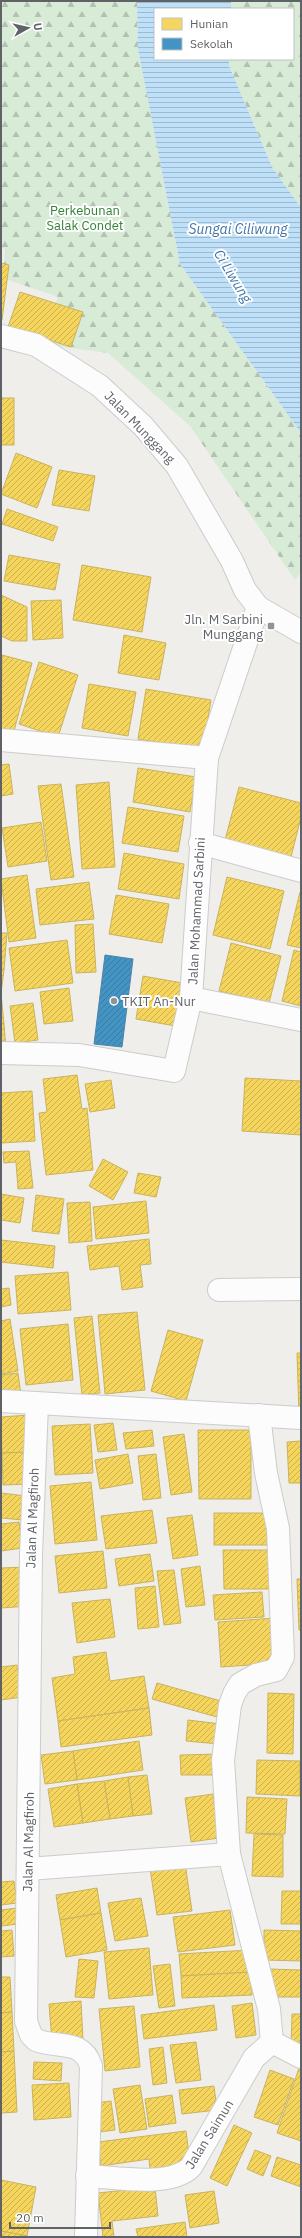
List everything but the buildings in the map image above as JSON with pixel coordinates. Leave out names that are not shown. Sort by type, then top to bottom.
[{"type":"street","name":"Jalan Munggang","points":[[1,336],[36,345],[94,382],[143,426],[177,466],[232,561],[245,590],[258,607],[301,632]]},
{"type":"street","name":"Jalan Mohammad Sarbini","points":[[1,1053],[79,1055],[174,1071],[191,998],[200,843],[207,758],[258,607]]},
{"type":"street","points":[[1,740],[207,758]]},
{"type":"street","points":[[200,843],[301,871]]},
{"type":"street","points":[[191,998],[301,1020]]},
{"type":"street","points":[[219,1290],[301,1289]]},
{"type":"street","points":[[1,1401],[301,1418]]},
{"type":"street","name":"Jalan Al Magfiroh","points":[[37,1404],[31,1555],[28,2029],[31,2035],[40,2042],[80,2049],[89,2060],[91,2066],[86,2237]]},
{"type":"street","points":[[260,1415],[266,1473],[278,1528],[283,1657],[276,1670],[256,1675],[240,1684],[230,1705],[223,1760],[229,1854],[269,2009],[272,2042],[301,2057]]},
{"type":"street","points":[[28,1869],[229,1854]]},
{"type":"street","name":"Jalan Saimun","points":[[87,2176],[164,2179],[185,2173],[191,2167],[254,2058],[272,2042]]},
{"type":"green space","name":"Perkebunan Salak Condet","points":[[1,1],[137,1],[138,49],[180,264],[301,433],[301,572],[295,580],[190,426],[108,353],[40,344],[58,297],[3,278],[5,249],[1,248]]},
{"type":"green space","points":[[231,1],[301,1],[301,209],[272,167],[229,66],[229,60],[294,60],[294,8],[231,8]]},
{"type":"water","name":"Sungai Ciliwung","points":[[137,1],[231,1],[231,8],[154,8],[154,60],[229,60],[229,66],[272,167],[301,208],[301,433],[180,264],[138,49]]},
{"type":"place","name":"Jln. M Sarbini Munggang","points":[[271,626]]},
{"type":"place","name":"TKIT An-Nur","points":[[114,1001]]},
{"type":"water label","name":"Ci Liwung","points":[[233,276]]}]
